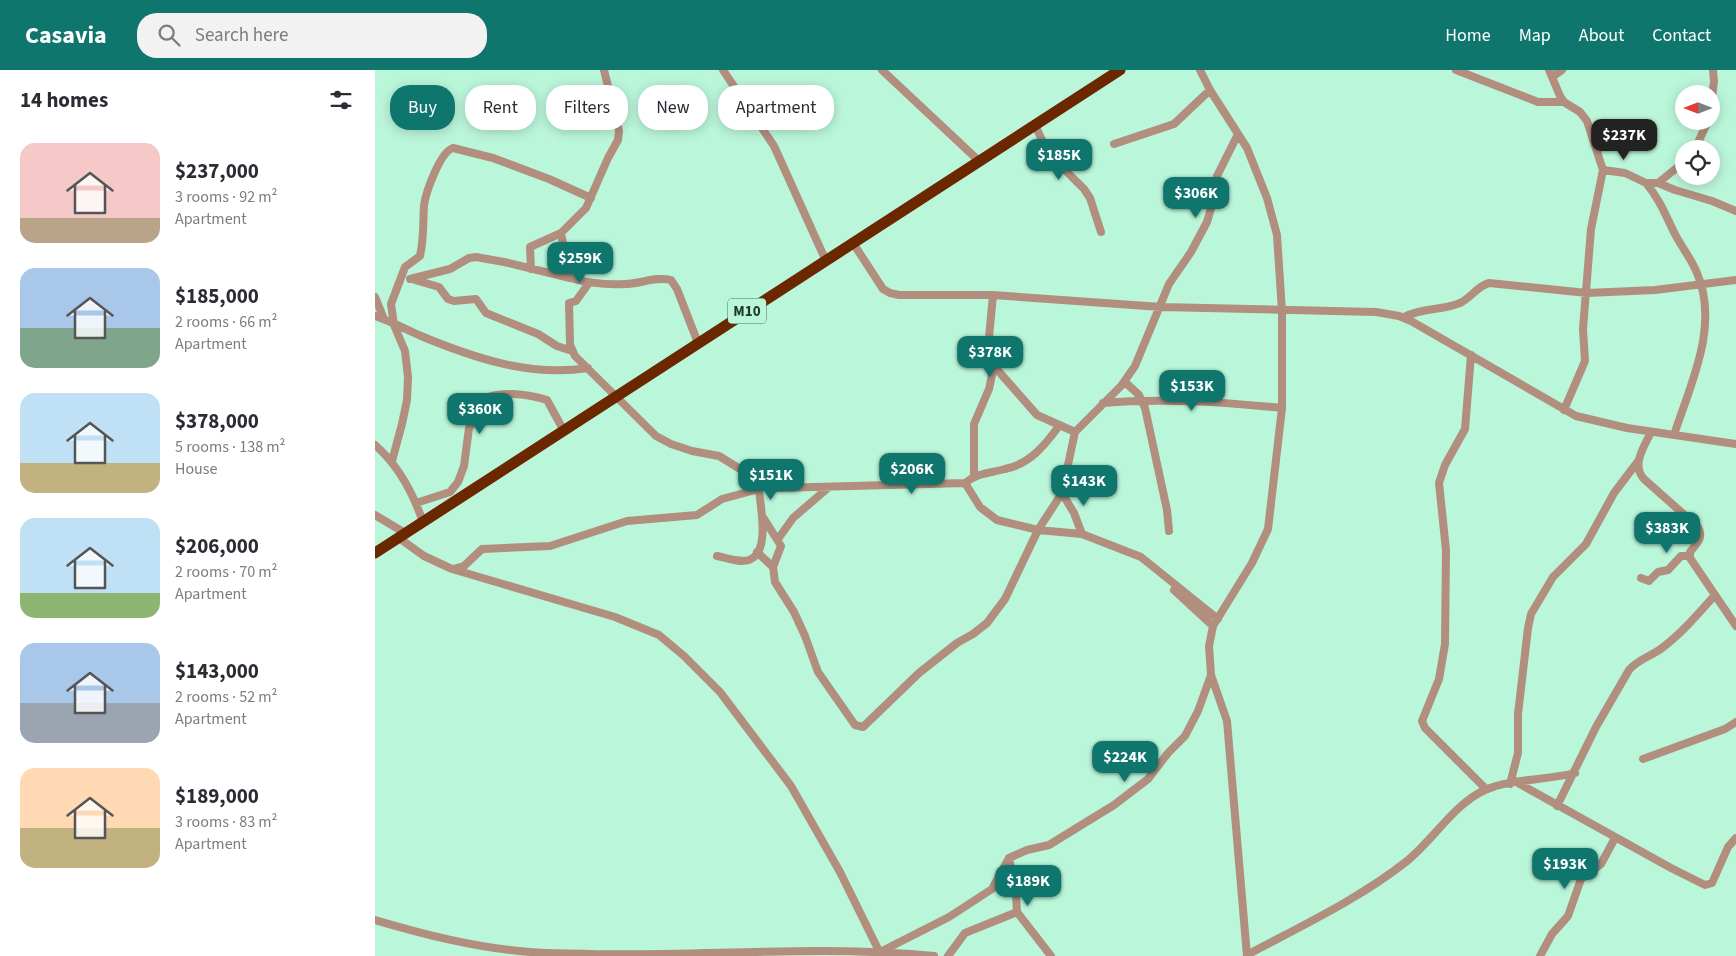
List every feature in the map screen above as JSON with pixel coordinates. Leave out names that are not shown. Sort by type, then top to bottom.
[{"type":"highway","name":"M10","points":[[375,553],[1120,70]]},
{"type":"street","points":[[531,269],[530,247],[561,233],[586,208],[619,136],[604,70]]},
{"type":"street","points":[[723,70],[753,118],[771,140],[826,260]]},
{"type":"street","points":[[882,70],[979,161]]},
{"type":"street","points":[[1200,70],[1210,90],[1247,148],[1273,218],[1277,235],[1282,311],[1282,408],[1268,529],[1252,563],[1216,622],[1209,646],[1211,675],[1227,721],[1247,956],[1387,876],[1423,847],[1465,803],[1486,789],[1575,773]]},
{"type":"street","points":[[1456,70],[1538,102],[1564,102]]},
{"type":"street","points":[[1562,70],[1550,74],[1564,102],[1580,112],[1587,121],[1603,170],[1593,216],[1583,329],[1585,361],[1564,410]]},
{"type":"street","points":[[1713,70],[1714,85]]},
{"type":"street","points":[[1115,144],[1174,124],[1210,90]]},
{"type":"street","points":[[1035,125],[1048,153],[1084,189],[1090,198],[1101,232]]},
{"type":"street","points":[[763,517],[781,549],[773,567],[775,582],[795,612],[818,672],[859,728],[871,720],[919,673],[957,643],[987,623],[1005,599],[1038,530],[1062,493],[1075,432],[1125,382],[1135,366],[1169,284],[1191,252],[1207,222],[1217,176],[1238,134]]},
{"type":"street","points":[[392,461],[407,400],[408,377],[405,351],[394,324],[392,299],[406,278],[405,266],[420,256],[425,202],[440,160],[449,149],[460,149],[493,158],[549,179],[591,198]]},
{"type":"street","points":[[1658,182],[1675,169]]},
{"type":"street","points":[[1603,170],[1625,173],[1646,183],[1662,204],[1675,235],[1697,273],[1701,285],[1707,319],[1674,435]]},
{"type":"street","points":[[1646,183],[1658,182],[1675,190],[1712,200],[1736,211]]},
{"type":"street","points":[[561,233],[570,278]]},
{"type":"street","points":[[853,243],[879,285],[889,293],[993,295],[1161,307],[1376,312],[1404,318],[1564,410],[1596,422],[1736,444]]},
{"type":"street","points":[[406,278],[450,268],[469,258],[476,257],[589,283],[626,284],[650,280],[671,280],[677,289],[698,343]]},
{"type":"street","points":[[406,278],[439,287],[448,299],[454,302],[476,299],[486,314],[538,334],[557,346],[571,351],[660,438],[692,451],[719,456],[761,486]]},
{"type":"street","points":[[1404,318],[1417,311],[1459,303],[1486,284],[1522,285],[1587,293],[1655,290],[1736,280]]},
{"type":"street","points":[[571,351],[569,303],[576,301],[589,283]]},
{"type":"street","points":[[993,295],[988,348],[994,366],[1037,416],[1075,432]]},
{"type":"street","points":[[375,297],[385,319]]},
{"type":"street","points":[[375,316],[473,356],[496,363],[567,371],[588,368]]},
{"type":"street","points":[[1471,355],[1465,429],[1445,465],[1439,483],[1446,550],[1445,644],[1439,679],[1422,721],[1425,728],[1486,789]]},
{"type":"street","points":[[973,476],[974,424],[989,389],[994,366]]},
{"type":"street","points":[[1125,382],[1142,400],[1167,510],[1169,531]]},
{"type":"street","points":[[416,503],[450,492],[458,482],[464,466],[469,428],[477,417],[478,404],[486,397],[509,395],[547,400],[564,432]]},
{"type":"street","points":[[1103,403],[1142,400],[1207,401],[1282,408]]},
{"type":"street","points":[[452,569],[464,566],[482,549],[550,546],[627,521],[697,515],[722,499],[761,486],[777,488],[965,483],[973,476],[1015,467],[1026,461],[1043,448],[1059,426]]},
{"type":"street","points":[[1509,784],[1518,753],[1520,695],[1531,614],[1553,577],[1586,544],[1614,493],[1639,460],[1651,432]]},
{"type":"street","points":[[375,445],[392,461],[416,503],[423,522]]},
{"type":"street","points":[[1639,460],[1638,470],[1644,479],[1698,526],[1701,539],[1690,552],[1690,556],[1695,568],[1736,626]]},
{"type":"street","points":[[965,483],[980,508],[997,520],[1038,530],[1082,534],[1141,557],[1157,568],[1216,622]]},
{"type":"street","points":[[717,556],[746,560],[754,557],[763,536],[761,486]]},
{"type":"street","points":[[777,539],[793,518],[829,487]]},
{"type":"street","points":[[1062,493],[1074,513],[1082,534]]},
{"type":"street","points":[[375,515],[402,536],[423,556],[452,569],[615,617],[659,635],[684,656],[720,692],[791,786],[840,872],[880,951]]},
{"type":"street","points":[[757,552],[773,567]]},
{"type":"street","points":[[1641,578],[1649,581],[1658,572],[1668,570],[1681,556],[1690,556]]},
{"type":"street","points":[[1557,806],[1575,773],[1596,727],[1629,670],[1636,662],[1659,650],[1676,637],[1715,595]]},
{"type":"street","points":[[880,951],[949,917],[993,889],[1009,858],[1027,850],[1049,845],[1114,805],[1148,779],[1185,736],[1198,711],[1211,675]]},
{"type":"street","points":[[1643,759],[1725,729],[1736,722]]},
{"type":"street","points":[[1518,783],[1693,880],[1709,885],[1712,883],[1728,847],[1736,838]]},
{"type":"street","points":[[1540,956],[1552,934],[1568,916],[1581,880],[1601,864],[1615,838]]},
{"type":"street","points":[[1009,858],[1016,894],[1017,912],[1051,956]]},
{"type":"street","points":[[948,956],[965,933],[1017,912]]},
{"type":"street","points":[[375,920],[469,944],[531,952],[681,955],[880,951],[934,956]]}]
